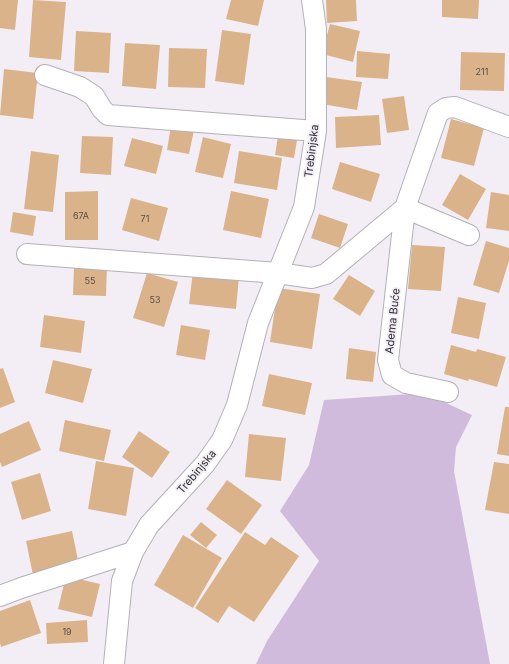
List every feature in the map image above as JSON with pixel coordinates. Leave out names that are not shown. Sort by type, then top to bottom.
[{"type":"street","name":"Trebinjska","points":[[114,664],[122,580],[133,552],[149,525],[205,464],[222,440],[237,405],[258,323],[304,207],[316,131],[316,29],[312,0]]},
{"type":"street","points":[[45,75],[80,87],[94,96],[102,109],[108,115],[316,131]]},
{"type":"street","name":"Adema Buće","points":[[448,392],[406,383],[392,375],[388,360],[405,208],[438,113],[446,108],[455,107],[509,127]]},
{"type":"street","points":[[27,254],[278,273],[312,278],[326,274],[405,208],[469,235]]},
{"type":"street","points":[[0,596],[133,552]]},
{"type":"shaded area","points":[[425,393],[472,415],[456,447],[454,471],[490,664],[256,664],[267,641],[319,561],[280,511],[309,465],[324,400]]},
{"type":"building","points":[[0,0],[18,0],[15,30],[0,28]]},
{"type":"building","points":[[33,0],[66,2],[61,60],[29,57]]},
{"type":"building","points":[[231,0],[264,0],[258,26],[226,19]]},
{"type":"building","points":[[326,0],[356,0],[357,21],[327,23]]},
{"type":"building","points":[[442,0],[479,0],[478,19],[442,17]]},
{"type":"building","points":[[330,24],[360,31],[353,62],[322,54]]},
{"type":"building","points":[[222,30],[251,34],[244,85],[215,81]]},
{"type":"building","points":[[76,31],[111,33],[109,73],[74,71]]},
{"type":"building","points":[[125,43],[160,45],[156,89],[122,86]]},
{"type":"building","points":[[169,48],[207,49],[205,88],[168,87]]},
{"type":"building","points":[[357,51],[390,54],[388,79],[356,77]]},
{"type":"building","points":[[461,52],[505,53],[504,91],[460,90]]},
{"type":"building","points":[[4,69],[38,73],[33,119],[0,115]]},
{"type":"building","points":[[326,77],[362,82],[357,110],[322,104]]},
{"type":"building","points":[[404,96],[409,130],[387,133],[382,99]]},
{"type":"building","points":[[379,115],[381,145],[336,148],[335,117]]},
{"type":"building","points":[[451,119],[484,128],[474,166],[441,158]]},
{"type":"building","points":[[171,126],[194,130],[189,154],[167,150]]},
{"type":"building","points":[[279,130],[298,134],[294,158],[275,155]]},
{"type":"building","points":[[82,136],[113,137],[111,175],[80,173]]},
{"type":"building","points":[[203,137],[231,144],[223,178],[195,172]]},
{"type":"building","points":[[132,138],[163,146],[156,174],[124,166]]},
{"type":"building","points":[[31,151],[59,155],[53,212],[24,209]]},
{"type":"building","points":[[239,151],[282,158],[277,190],[234,183]]},
{"type":"building","points":[[340,162],[380,174],[371,202],[332,189]]},
{"type":"building","points":[[460,174],[486,189],[468,220],[442,205]]},
{"type":"building","points":[[98,191],[98,240],[65,240],[65,192]]},
{"type":"building","points":[[231,191],[269,199],[261,238],[223,230]]},
{"type":"building","points":[[491,192],[509,195],[509,231],[486,228]]},
{"type":"building","points":[[131,198],[168,208],[159,241],[122,230]]},
{"type":"building","points":[[13,212],[36,216],[33,236],[10,232]]},
{"type":"building","points":[[319,214],[348,224],[340,248],[311,238]]},
{"type":"building","points":[[486,241],[509,248],[509,261],[499,293],[473,285]]},
{"type":"building","points":[[412,245],[445,247],[441,291],[408,289]]},
{"type":"building","points":[[74,266],[107,266],[106,296],[73,295]]},
{"type":"building","points":[[193,271],[239,276],[236,309],[189,304]]},
{"type":"building","points":[[147,273],[178,282],[164,327],[133,318]]},
{"type":"building","points":[[349,275],[375,291],[360,316],[333,299]]},
{"type":"building","points":[[278,288],[320,294],[312,349],[270,342]]},
{"type":"building","points":[[458,297],[486,303],[479,339],[451,333]]},
{"type":"building","points":[[44,315],[85,321],[81,353],[40,347]]},
{"type":"building","points":[[181,325],[210,330],[205,360],[176,355]]},
{"type":"building","points":[[451,345],[476,352],[477,349],[506,357],[497,387],[444,374]]},
{"type":"building","points":[[349,348],[376,352],[373,382],[346,379]]},
{"type":"building","points":[[53,360],[92,369],[83,403],[45,393]]},
{"type":"building","points":[[3,368],[15,402],[0,408],[0,369]]},
{"type":"building","points":[[269,374],[312,383],[305,415],[262,406]]},
{"type":"building","points":[[505,407],[509,407],[509,456],[497,454]]},
{"type":"building","points":[[65,420],[111,430],[104,461],[59,451]]},
{"type":"building","points":[[29,421],[41,450],[2,467],[0,462],[0,434]]},
{"type":"building","points":[[139,431],[170,452],[152,478],[122,457]]},
{"type":"building","points":[[249,434],[286,438],[281,481],[245,477]]},
{"type":"building","points":[[96,461],[134,468],[126,516],[88,509]]},
{"type":"building","points":[[494,462],[509,464],[509,514],[485,510]]},
{"type":"building","points":[[40,473],[51,511],[22,520],[11,482]]},
{"type":"building","points":[[227,480],[262,505],[241,534],[206,509]]},
{"type":"building","points":[[201,522],[217,535],[206,548],[190,535]]},
{"type":"building","points":[[72,531],[79,565],[33,575],[26,541]]},
{"type":"building","points":[[245,532],[265,545],[271,537],[299,556],[254,622],[229,606],[218,623],[195,608]]},
{"type":"building","points":[[183,535],[222,558],[193,608],[154,585]]},
{"type":"building","points":[[66,576],[100,584],[92,617],[58,609]]},
{"type":"building","points":[[30,600],[41,633],[1,647],[0,611]]},
{"type":"building","points":[[87,620],[88,642],[47,644],[46,623]]}]
